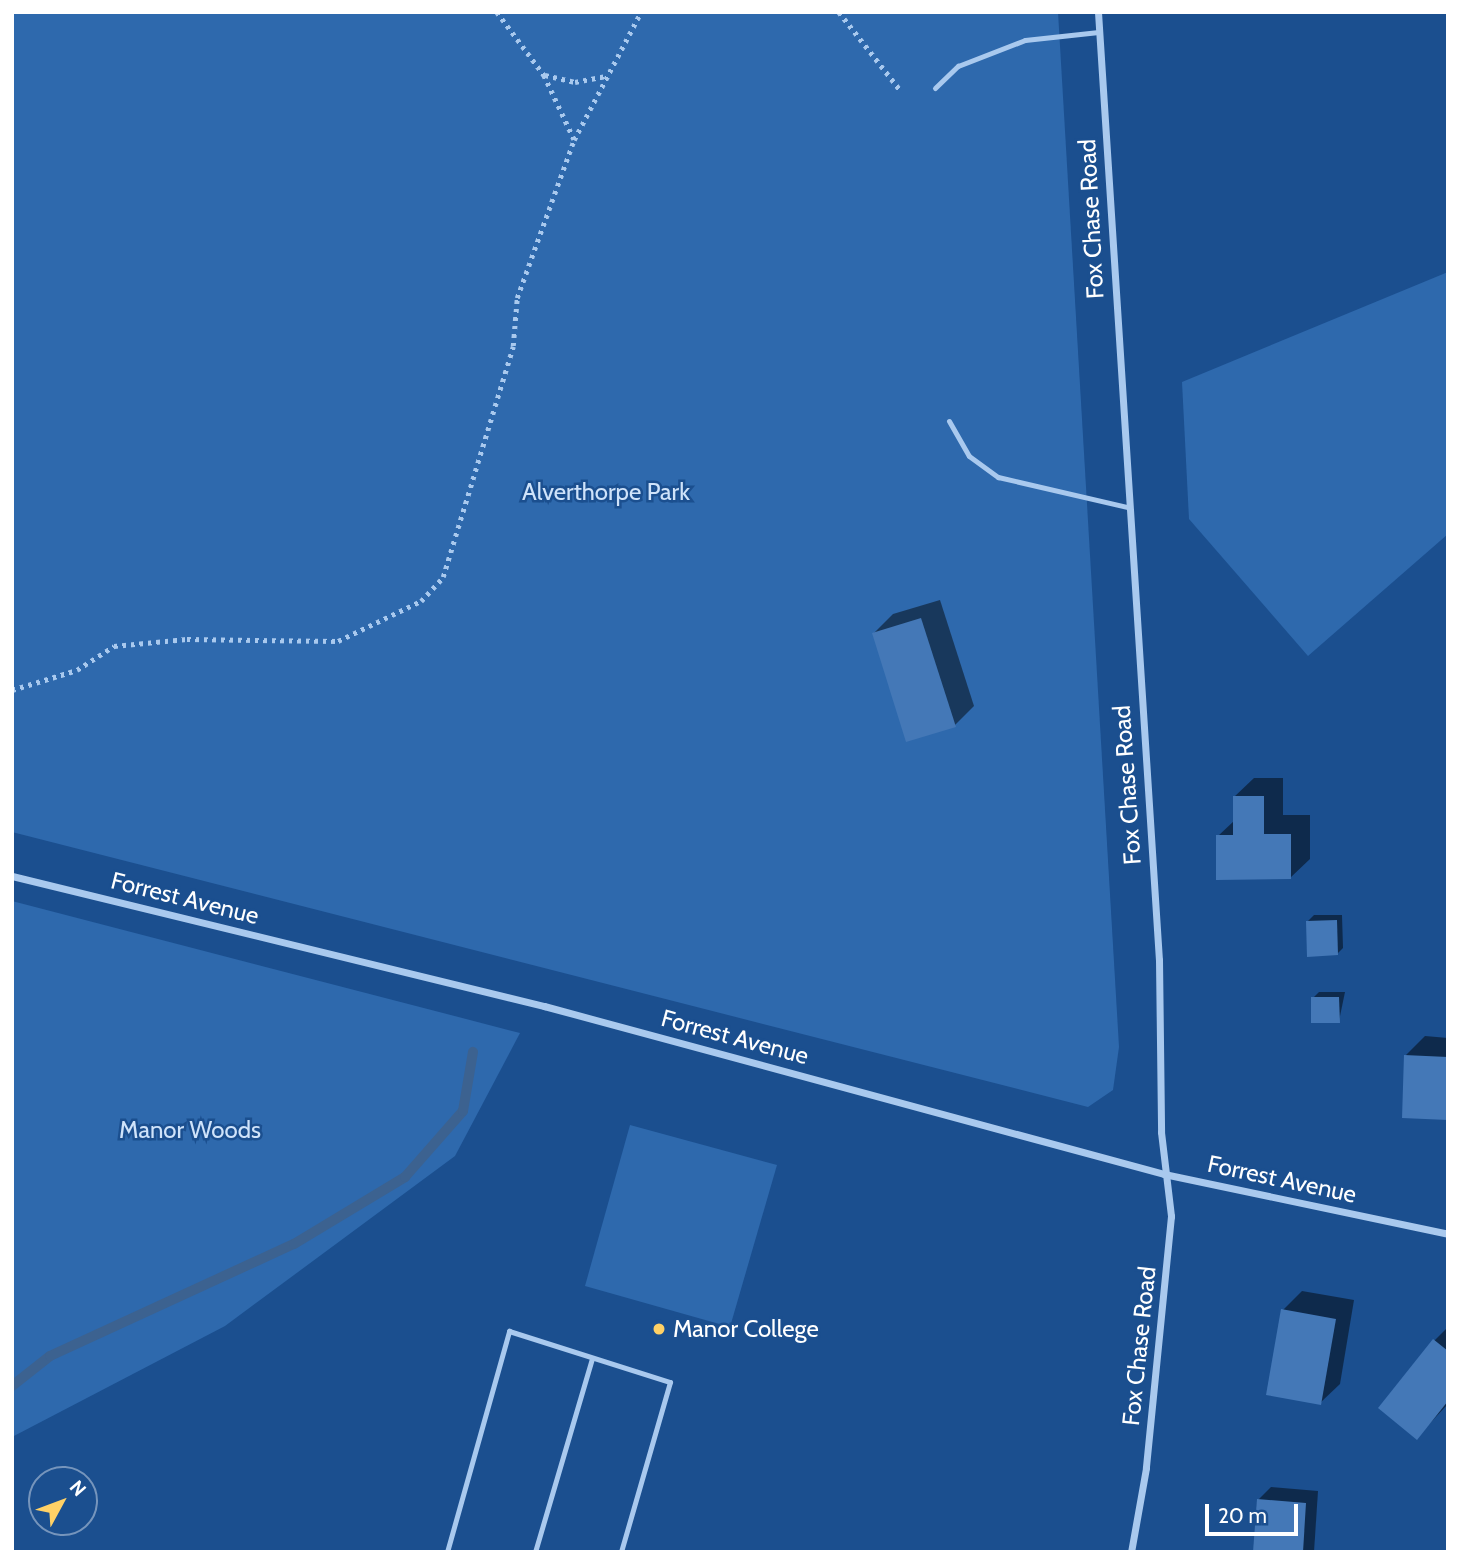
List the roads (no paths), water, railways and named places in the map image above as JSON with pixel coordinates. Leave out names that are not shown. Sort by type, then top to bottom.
[{"type":"street","name":"Fox Chase Road","points":[[1098,12],[1127,507],[1159,960],[1164,1174],[1171,1216],[1146,1468],[1131,1552]]},
{"type":"street","name":"Forrest Avenue","points":[[12,876],[544,1006],[1164,1174],[1448,1234]]},
{"type":"lane","points":[[935,88],[958,66],[1025,40],[1099,32]]},
{"type":"lane","points":[[950,421],[969,456],[998,477],[1127,507]]},
{"type":"lane","points":[[447,1552],[509,1331],[670,1382],[621,1552]]},
{"type":"lane","points":[[535,1552],[592,1357]]},
{"type":"waterway","points":[[12,1386],[50,1356],[294,1244],[405,1177],[463,1111],[473,1052]]},
{"type":"place","name":"Manor College","points":[[659,1329]]},
{"type":"park label","name":"Alverthorpe Park","points":[[606,492]]},
{"type":"park label","name":"Manor Woods","points":[[190,1130]]}]
